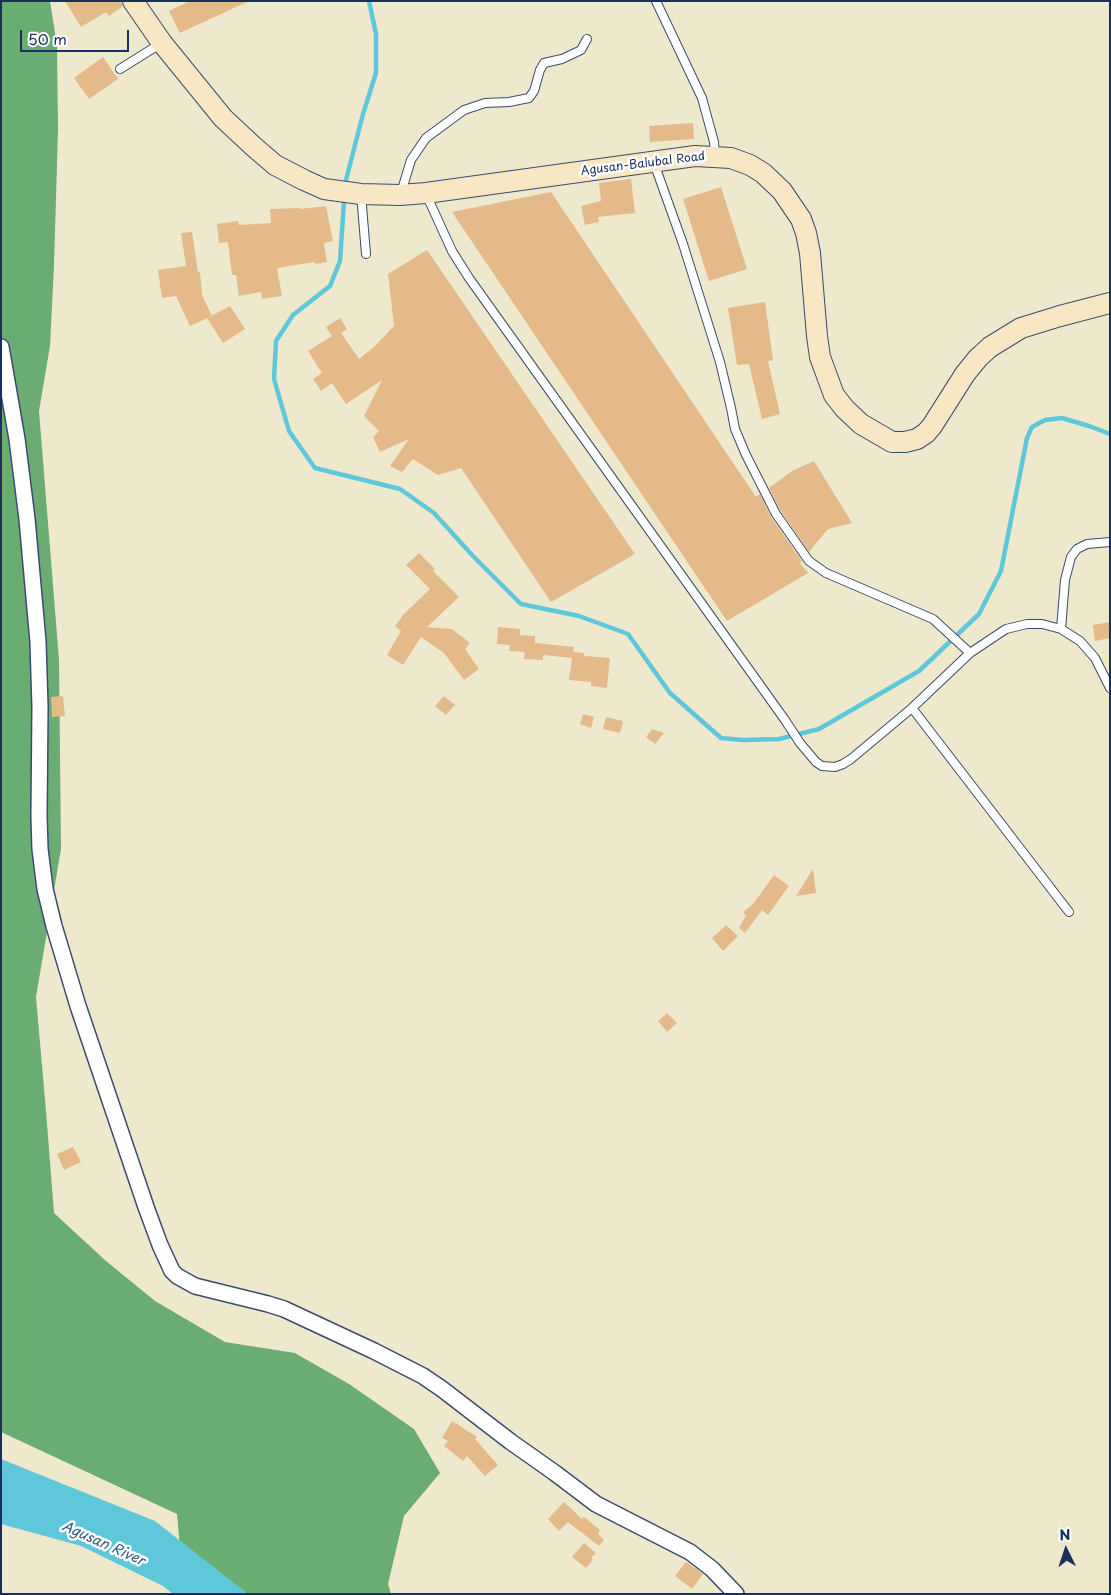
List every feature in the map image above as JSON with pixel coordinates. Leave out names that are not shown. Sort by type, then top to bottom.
[{"type":"main road","name":"Agusan-Balubal Road","points":[[133,1],[162,43],[223,118],[275,165],[324,188],[361,194],[400,195],[695,156],[731,158],[750,164],[763,173],[782,192],[801,219],[810,253],[820,357],[834,395],[860,424],[892,442],[905,442],[917,439],[926,433],[965,374],[990,347],[1021,328],[1110,303]]},
{"type":"street","points":[[1,347],[20,465],[38,642],[40,707],[38,808],[40,849],[45,889],[78,1006],[146,1207],[172,1271],[195,1286],[284,1309],[423,1376],[596,1504],[690,1552],[712,1569],[736,1594]]},
{"type":"lane","points":[[656,1],[702,98],[714,142],[715,156]]},
{"type":"lane","points":[[400,195],[411,160],[426,138],[464,110],[485,104],[529,98],[534,91],[544,63],[562,59],[581,50],[587,38]]},
{"type":"lane","points":[[120,69],[162,43]]},
{"type":"lane","points":[[653,161],[720,362],[735,429],[776,514],[809,560],[826,573],[933,619],[970,654]]},
{"type":"lane","points":[[426,193],[452,251],[469,278],[800,743],[816,762],[822,766],[835,767],[851,759],[912,708],[970,654],[1006,629],[1027,624],[1042,624],[1062,630],[1080,641],[1095,658],[1110,688]]},
{"type":"lane","points":[[361,194],[366,254]]},
{"type":"lane","points":[[1062,630],[1065,580],[1071,557],[1077,549],[1087,544],[1110,542]]},
{"type":"lane","points":[[912,708],[1069,912]]},
{"type":"green space","points":[[1,1],[50,1],[57,46],[58,130],[54,266],[50,346],[39,411],[59,660],[61,849],[36,997],[54,1213],[106,1261],[155,1301],[225,1342],[295,1353],[349,1384],[414,1429],[440,1473],[404,1516],[388,1584],[391,1594],[184,1594],[177,1514],[1,1432]]},
{"type":"water","name":"Agusan River","points":[[1,1459],[155,1521],[248,1594],[173,1594],[163,1586],[81,1546],[1,1524]]},
{"type":"building","points":[[65,1],[121,1],[123,6],[109,16],[106,12],[81,27]]},
{"type":"building","points":[[190,1],[249,1],[180,33],[169,11]]},
{"type":"building","points":[[103,57],[118,79],[89,99],[74,78]]},
{"type":"building","points":[[693,123],[694,139],[650,142],[649,126]]},
{"type":"building","points":[[631,179],[635,213],[598,217],[599,222],[585,225],[581,206],[601,201],[599,183]]},
{"type":"building","points":[[721,187],[747,269],[709,281],[683,199]]},
{"type":"building","points":[[551,192],[756,497],[760,494],[771,517],[802,561],[800,563],[808,573],[727,621],[452,212]]},
{"type":"building","points":[[326,206],[333,241],[324,243],[327,262],[277,268],[282,296],[262,299],[261,292],[239,296],[236,275],[232,275],[228,242],[219,243],[217,224],[238,221],[239,225],[271,223],[270,209],[300,209]]},
{"type":"building","points":[[192,232],[198,272],[200,272],[202,295],[212,316],[190,326],[176,296],[162,298],[158,270],[186,266],[181,233]]},
{"type":"building","points":[[427,250],[635,554],[551,602],[461,468],[438,475],[413,459],[402,472],[390,466],[409,439],[380,452],[373,437],[379,431],[364,416],[382,380],[346,404],[332,383],[321,391],[313,379],[322,373],[308,351],[332,336],[326,327],[340,318],[347,329],[341,333],[359,359],[374,347],[394,326],[388,274]]},
{"type":"building","points":[[765,302],[773,360],[768,361],[780,414],[762,419],[749,364],[737,365],[728,308]]},
{"type":"building","points":[[230,306],[245,329],[223,343],[207,318]]},
{"type":"building","points":[[814,461],[852,523],[828,529],[809,552],[781,511],[769,488],[792,471]]},
{"type":"building","points":[[419,553],[435,569],[433,571],[459,597],[427,627],[452,629],[470,643],[465,649],[479,669],[464,680],[444,653],[421,637],[403,665],[387,655],[401,631],[395,626],[404,614],[430,589],[406,565]]},
{"type":"building","points":[[1110,622],[1110,638],[1095,641],[1093,625]]},
{"type":"building","points":[[498,627],[520,629],[520,635],[535,636],[535,643],[574,647],[573,652],[584,653],[584,656],[610,658],[607,688],[591,686],[591,682],[569,680],[572,658],[543,655],[543,660],[524,659],[525,652],[509,651],[510,645],[497,644]]},
{"type":"building","points":[[63,696],[65,716],[52,717],[51,697]]},
{"type":"building","points":[[444,696],[455,705],[446,715],[435,706]]},
{"type":"building","points":[[583,714],[594,717],[591,728],[580,724]]},
{"type":"building","points":[[606,717],[623,721],[620,733],[603,729]]},
{"type":"building","points":[[652,729],[664,733],[655,744],[646,737]]},
{"type":"building","points":[[813,869],[816,893],[796,896]]},
{"type":"building","points":[[774,875],[789,886],[768,915],[762,910],[745,933],[739,928],[746,915],[743,912],[753,904]]},
{"type":"building","points":[[726,925],[738,936],[723,951],[712,938]]},
{"type":"building","points":[[667,1013],[677,1023],[667,1032],[658,1021]]},
{"type":"building","points":[[73,1147],[81,1162],[64,1170],[57,1154]]},
{"type":"building","points":[[452,1421],[477,1437],[475,1439],[498,1465],[485,1476],[467,1456],[463,1461],[444,1446],[448,1441],[442,1438]]},
{"type":"building","points":[[564,1502],[582,1519],[584,1517],[600,1530],[598,1534],[604,1540],[599,1546],[568,1522],[559,1531],[548,1519]]},
{"type":"building","points":[[584,1543],[596,1553],[586,1568],[572,1557]]},
{"type":"building","points":[[686,1562],[703,1574],[692,1589],[675,1576]]},
{"type":"waterway","points":[[346,180],[376,73],[376,34],[369,1]]},
{"type":"waterway","points":[[344,202],[340,261],[330,286],[293,315],[276,341],[274,379],[289,431],[315,468],[400,489],[434,513],[473,556],[521,604],[579,616],[628,634],[670,693],[721,738],[743,740],[779,739],[819,729],[919,671],[979,614],[1001,571],[1027,438],[1032,427],[1045,420],[1062,418],[1110,434]]}]
